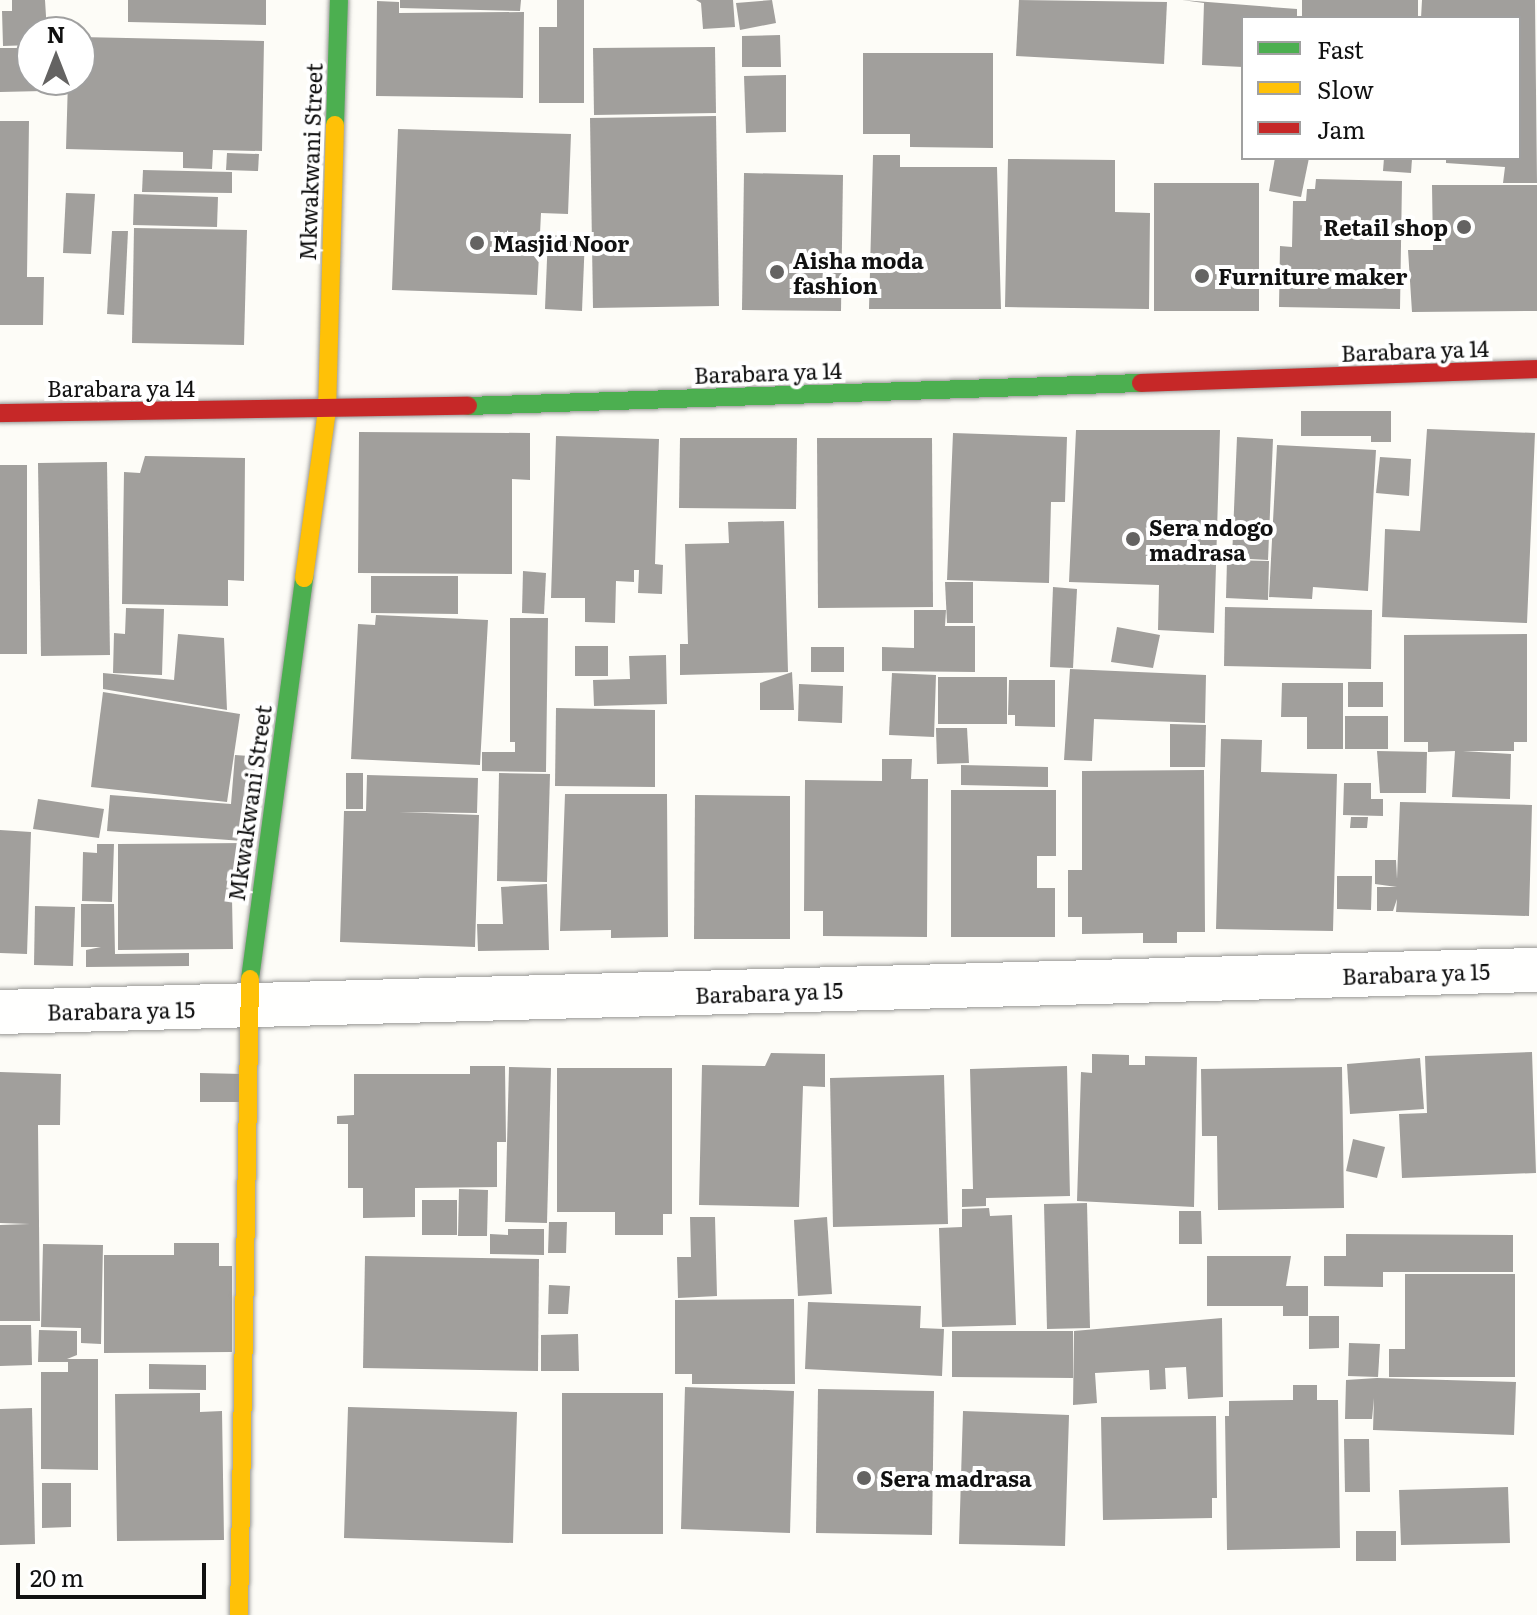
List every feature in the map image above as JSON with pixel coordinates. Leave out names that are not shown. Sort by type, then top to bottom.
[{"type":"street","name":"Mkwakwani Street","points":[[239,1615],[246,1008],[327,411],[339,0]]},
{"type":"street","name":"Barabara ya 14","points":[[0,413],[327,411],[1537,369]]},
{"type":"street","name":"Barabara ya 15","points":[[0,1012],[246,1008],[1537,970]]},
{"type":"building","points":[[12,0],[45,0],[46,16],[16,16],[16,46],[3,46],[2,11],[12,11]]},
{"type":"building","points":[[128,0],[266,0],[266,25],[128,22]]},
{"type":"building","points":[[400,0],[521,0],[520,11],[400,8]]},
{"type":"building","points":[[557,0],[584,0],[584,103],[539,103],[539,27],[557,27]]},
{"type":"building","points":[[696,0],[733,0],[735,27],[703,29],[701,3]]},
{"type":"building","points":[[772,0],[776,23],[740,30],[736,3]]},
{"type":"building","points":[[1019,0],[1167,2],[1164,64],[1016,56]]},
{"type":"building","points":[[1182,0],[1297,9],[1297,16],[1241,16],[1241,67],[1202,65],[1204,3]]},
{"type":"building","points":[[1302,0],[1418,0],[1418,16],[1302,16]]},
{"type":"building","points":[[1422,0],[1535,0],[1537,183],[1503,183],[1505,167],[1446,163],[1446,160],[1521,160],[1521,16],[1421,16]]},
{"type":"building","points":[[377,1],[399,2],[399,13],[524,12],[523,98],[376,96]]},
{"type":"building","points":[[780,35],[781,67],[742,67],[742,36]]},
{"type":"building","points":[[96,37],[264,41],[262,151],[213,150],[212,169],[183,168],[183,152],[66,149],[68,96],[96,96]]},
{"type":"building","points":[[715,47],[716,113],[594,115],[593,48]]},
{"type":"building","points":[[0,48],[16,48],[16,92],[0,92]]},
{"type":"building","points":[[863,53],[993,53],[993,148],[910,147],[910,134],[863,134]]},
{"type":"building","points":[[786,75],[786,132],[746,133],[744,76]]},
{"type":"building","points":[[716,116],[719,306],[593,308],[590,118]]},
{"type":"building","points":[[0,121],[29,121],[27,277],[44,277],[43,325],[0,325]]},
{"type":"building","points":[[398,129],[571,134],[568,214],[541,213],[537,295],[392,290]]},
{"type":"building","points":[[227,153],[259,154],[258,171],[226,170]]},
{"type":"building","points":[[873,155],[900,155],[900,167],[997,167],[1001,309],[869,309]]},
{"type":"building","points":[[1008,159],[1115,160],[1115,212],[1150,213],[1149,309],[1005,307]]},
{"type":"building","points":[[1275,160],[1309,160],[1301,197],[1269,191]]},
{"type":"building","points":[[1384,160],[1412,160],[1411,173],[1383,171]]},
{"type":"building","points":[[143,170],[232,172],[232,193],[142,192]]},
{"type":"building","points":[[744,173],[843,175],[841,311],[742,310]]},
{"type":"building","points":[[1316,179],[1402,181],[1400,309],[1279,307],[1280,246],[1292,247],[1293,201],[1306,201],[1307,189],[1315,189]]},
{"type":"building","points":[[1154,183],[1259,183],[1259,311],[1154,311]]},
{"type":"building","points":[[1432,185],[1537,185],[1537,311],[1412,312],[1408,250],[1433,250]]},
{"type":"building","points":[[66,193],[95,194],[91,254],[63,253]]},
{"type":"building","points":[[134,194],[218,197],[217,227],[133,225]]},
{"type":"building","points":[[134,228],[247,230],[244,345],[132,343]]},
{"type":"building","points":[[112,231],[128,231],[124,315],[107,314]]},
{"type":"building","points":[[548,235],[585,237],[582,311],[545,309]]},
{"type":"building","points":[[1301,411],[1391,411],[1391,442],[1371,442],[1371,436],[1301,436]]},
{"type":"building","points":[[1427,429],[1535,433],[1527,623],[1382,617],[1385,529],[1420,531]]},
{"type":"building","points":[[1076,430],[1220,430],[1214,633],[1158,630],[1159,585],[1069,582]]},
{"type":"building","points":[[359,432],[530,433],[530,480],[512,479],[512,574],[358,573]]},
{"type":"building","points":[[953,433],[1067,437],[1065,502],[1051,502],[1049,583],[947,580]]},
{"type":"building","points":[[556,436],[659,439],[655,564],[663,565],[662,594],[638,593],[639,570],[634,570],[634,582],[616,581],[615,623],[585,622],[585,598],[551,598]]},
{"type":"building","points":[[1237,437],[1273,439],[1268,560],[1232,558]]},
{"type":"building","points":[[680,438],[797,438],[796,509],[679,508]]},
{"type":"building","points":[[817,438],[932,438],[933,607],[818,608]]},
{"type":"building","points":[[1277,445],[1376,450],[1368,591],[1313,587],[1312,599],[1269,597]]},
{"type":"building","points":[[145,456],[245,458],[244,581],[228,580],[228,606],[122,604],[124,472],[140,473]]},
{"type":"building","points":[[1380,457],[1411,459],[1409,496],[1376,493]]},
{"type":"building","points":[[107,462],[110,655],[41,656],[38,463]]},
{"type":"building","points":[[0,465],[27,465],[27,654],[0,654]]},
{"type":"building","points":[[784,521],[788,672],[680,675],[680,644],[688,644],[685,544],[729,543],[728,522]]},
{"type":"building","points":[[1227,560],[1269,561],[1268,600],[1226,598]]},
{"type":"building","points":[[523,571],[546,573],[544,614],[522,613]]},
{"type":"building","points":[[371,576],[458,576],[458,614],[371,613]]},
{"type":"building","points":[[945,582],[973,582],[973,623],[947,623]]},
{"type":"building","points":[[1053,587],[1077,589],[1073,668],[1050,667]]},
{"type":"building","points":[[1225,607],[1372,610],[1371,669],[1224,666]]},
{"type":"building","points":[[126,608],[164,609],[162,675],[113,673],[114,633],[125,634]]},
{"type":"building","points":[[914,610],[946,610],[945,626],[975,626],[975,672],[882,671],[882,647],[914,648]]},
{"type":"building","points":[[376,615],[488,620],[480,765],[351,759],[358,624],[375,625]]},
{"type":"building","points":[[510,618],[548,618],[546,772],[482,771],[482,752],[515,752],[515,742],[510,742]]},
{"type":"building","points":[[1117,627],[1160,635],[1153,668],[1111,662]]},
{"type":"building","points":[[178,634],[224,638],[227,710],[103,689],[103,673],[174,680]]},
{"type":"building","points":[[1527,634],[1527,742],[1514,742],[1514,751],[1463,751],[1511,754],[1510,799],[1452,797],[1455,751],[1428,752],[1428,742],[1404,742],[1404,635]]},
{"type":"building","points":[[575,646],[608,646],[608,676],[575,676]]},
{"type":"building","points":[[811,647],[844,647],[844,672],[811,672]]},
{"type":"building","points":[[666,655],[667,704],[594,706],[593,680],[630,679],[629,656]]},
{"type":"building","points":[[1070,669],[1206,675],[1205,723],[1094,719],[1092,761],[1064,760]]},
{"type":"building","points":[[792,672],[794,710],[760,710],[760,683]]},
{"type":"building","points":[[892,673],[936,675],[934,737],[889,735]]},
{"type":"building","points":[[938,677],[1007,677],[1007,724],[938,724]]},
{"type":"building","points":[[1009,680],[1055,680],[1055,727],[1015,726],[1015,715],[1008,715]]},
{"type":"building","points":[[1348,682],[1383,682],[1383,707],[1348,707]]},
{"type":"building","points":[[1282,683],[1343,683],[1343,749],[1307,749],[1307,717],[1281,717]]},
{"type":"building","points":[[799,684],[843,686],[842,723],[798,721]]},
{"type":"building","points":[[103,692],[240,714],[227,802],[91,787]]},
{"type":"building","points":[[556,708],[655,710],[655,787],[555,786]]},
{"type":"building","points":[[1345,716],[1388,716],[1388,749],[1345,749]]},
{"type":"building","points":[[1170,724],[1206,725],[1205,767],[1170,767]]},
{"type":"building","points":[[936,728],[967,728],[969,763],[937,764]]},
{"type":"building","points":[[1221,739],[1262,740],[1261,772],[1337,774],[1333,931],[1216,929]]},
{"type":"building","points":[[1377,751],[1427,752],[1426,793],[1380,793]]},
{"type":"building","points":[[235,755],[264,757],[256,842],[107,831],[110,795],[231,804]]},
{"type":"building","points":[[882,759],[912,759],[911,779],[928,779],[927,937],[823,936],[823,911],[804,911],[805,780],[882,781]]},
{"type":"building","points":[[961,765],[1048,767],[1048,787],[961,785]]},
{"type":"building","points":[[1204,770],[1205,932],[1177,932],[1177,943],[1143,943],[1143,933],[1082,934],[1082,917],[1068,917],[1068,870],[1082,870],[1082,771]]},
{"type":"building","points":[[346,773],[363,773],[363,809],[346,809]]},
{"type":"building","points":[[499,773],[550,774],[547,882],[497,881]]},
{"type":"building","points":[[367,775],[478,778],[477,813],[399,812],[479,815],[475,947],[340,942],[344,811],[366,811]]},
{"type":"building","points":[[1344,783],[1371,783],[1371,799],[1383,799],[1383,816],[1343,815]]},
{"type":"building","points":[[951,790],[1056,790],[1056,856],[1037,856],[1037,888],[1055,888],[1055,937],[951,937]]},
{"type":"building","points":[[565,794],[667,794],[668,937],[611,938],[611,930],[560,931]]},
{"type":"building","points":[[695,795],[790,796],[790,939],[694,939]]},
{"type":"building","points":[[38,799],[104,809],[99,838],[33,829]]},
{"type":"building","points":[[1400,802],[1532,805],[1529,916],[1396,912],[1397,899],[1393,911],[1377,911],[1377,887],[1397,887],[1375,884],[1375,860],[1396,860],[1397,879]]},
{"type":"building","points":[[1351,817],[1368,817],[1367,828],[1350,828]]},
{"type":"building","points":[[0,830],[31,832],[27,954],[0,953]]},
{"type":"building","points":[[246,843],[247,897],[232,898],[233,949],[118,950],[118,844]]},
{"type":"building","points":[[97,844],[114,844],[112,902],[82,901],[83,852],[97,853]]},
{"type":"building","points":[[1337,876],[1372,876],[1371,910],[1337,909]]},
{"type":"building","points":[[547,884],[549,950],[478,951],[477,924],[503,924],[501,887]]},
{"type":"building","points":[[81,904],[114,904],[115,954],[189,953],[189,966],[86,967],[86,950],[101,947],[81,947]]},
{"type":"building","points":[[35,906],[75,907],[73,966],[34,965]]},
{"type":"building","points":[[1532,1052],[1536,1173],[1402,1178],[1399,1114],[1427,1113],[1425,1056]]},
{"type":"building","points":[[771,1053],[825,1054],[825,1087],[803,1086],[799,1207],[699,1205],[702,1065],[765,1066]]},
{"type":"building","points":[[1092,1054],[1129,1055],[1129,1065],[1145,1065],[1145,1056],[1197,1057],[1194,1207],[1077,1201],[1081,1072],[1092,1073]]},
{"type":"building","points":[[1420,1058],[1424,1109],[1350,1114],[1347,1064]]},
{"type":"building","points":[[470,1066],[505,1066],[506,1142],[497,1142],[497,1187],[415,1188],[415,1217],[363,1218],[363,1188],[348,1188],[348,1124],[337,1124],[337,1116],[354,1115],[354,1074],[470,1074]]},
{"type":"building","points":[[1067,1066],[1070,1196],[986,1198],[986,1206],[962,1207],[962,1189],[973,1189],[970,1069]]},
{"type":"building","points":[[509,1067],[551,1068],[547,1223],[505,1222]]},
{"type":"building","points":[[1342,1067],[1344,1208],[1218,1210],[1217,1136],[1202,1136],[1201,1069]]},
{"type":"building","points":[[557,1068],[672,1068],[672,1214],[663,1214],[663,1235],[615,1235],[615,1212],[557,1212]]},
{"type":"building","points":[[0,1072],[61,1074],[60,1125],[38,1125],[40,1321],[0,1321],[0,1225],[30,1224],[0,1223]]},
{"type":"building","points":[[200,1073],[243,1074],[242,1102],[200,1102]]},
{"type":"building","points":[[944,1075],[948,1224],[833,1227],[830,1078]]},
{"type":"building","points":[[1353,1139],[1385,1147],[1377,1178],[1346,1171]]},
{"type":"building","points":[[459,1189],[488,1190],[487,1236],[458,1236]]},
{"type":"building","points":[[422,1200],[457,1200],[457,1235],[422,1235]]},
{"type":"building","points":[[1087,1203],[1090,1328],[1047,1329],[1044,1204]]},
{"type":"building","points":[[989,1208],[990,1216],[1012,1215],[1016,1325],[942,1327],[939,1228],[962,1227],[962,1209]]},
{"type":"building","points":[[1179,1211],[1201,1211],[1202,1244],[1179,1244]]},
{"type":"building","points":[[690,1217],[715,1217],[717,1296],[678,1298],[677,1257],[691,1257]]},
{"type":"building","points":[[827,1217],[832,1294],[798,1296],[794,1220]]},
{"type":"building","points":[[549,1222],[567,1222],[566,1253],[548,1253]]},
{"type":"building","points":[[508,1229],[544,1229],[544,1255],[490,1254],[490,1234],[508,1235]]},
{"type":"building","points":[[1346,1234],[1513,1235],[1513,1272],[1383,1272],[1383,1287],[1324,1286],[1324,1256],[1346,1256]]},
{"type":"building","points":[[174,1243],[219,1243],[219,1266],[232,1266],[232,1352],[104,1353],[104,1255],[174,1255]]},
{"type":"building","points":[[43,1244],[103,1245],[101,1344],[81,1343],[81,1328],[41,1327]]},
{"type":"building","points":[[365,1256],[539,1259],[538,1371],[363,1368]]},
{"type":"building","points":[[1207,1256],[1291,1256],[1286,1286],[1308,1286],[1308,1316],[1283,1316],[1283,1306],[1207,1306]]},
{"type":"building","points":[[1405,1274],[1515,1274],[1515,1377],[1389,1377],[1389,1349],[1405,1349]]},
{"type":"building","points":[[549,1285],[570,1286],[568,1314],[548,1314]]},
{"type":"building","points":[[794,1299],[795,1384],[692,1384],[692,1374],[675,1374],[675,1300]]},
{"type":"building","points":[[808,1302],[921,1306],[920,1328],[944,1329],[942,1376],[805,1369]]},
{"type":"building","points":[[1309,1316],[1339,1316],[1339,1348],[1309,1349]]},
{"type":"building","points":[[1222,1318],[1223,1397],[1188,1399],[1186,1367],[1165,1368],[1166,1389],[1150,1390],[1149,1370],[1095,1373],[1097,1403],[1073,1405],[1074,1331]]},
{"type":"building","points":[[0,1325],[31,1325],[32,1365],[0,1366]]},
{"type":"building","points":[[39,1330],[77,1331],[77,1355],[67,1359],[98,1359],[98,1470],[41,1469],[41,1372],[68,1372],[68,1362],[38,1362]]},
{"type":"building","points":[[952,1331],[1073,1331],[1073,1378],[952,1377]]},
{"type":"building","points":[[578,1334],[579,1371],[541,1371],[541,1335]]},
{"type":"building","points":[[1349,1343],[1380,1344],[1378,1377],[1348,1376]]},
{"type":"building","points":[[149,1364],[206,1365],[206,1390],[149,1389]]},
{"type":"building","points":[[1346,1380],[1516,1382],[1514,1435],[1373,1430],[1374,1398],[1372,1419],[1345,1419]]},
{"type":"building","points":[[1293,1385],[1317,1385],[1317,1400],[1338,1400],[1340,1548],[1227,1550],[1225,1416],[1229,1416],[1229,1401],[1293,1400]]},
{"type":"building","points":[[685,1387],[794,1391],[790,1533],[681,1529]]},
{"type":"building","points":[[818,1389],[934,1391],[932,1535],[816,1533]]},
{"type":"building","points":[[200,1393],[200,1412],[222,1411],[224,1540],[117,1541],[115,1394]]},
{"type":"building","points":[[562,1393],[663,1393],[663,1534],[562,1534]]},
{"type":"building","points":[[348,1407],[517,1412],[513,1543],[344,1538]]},
{"type":"building","points":[[32,1408],[35,1544],[0,1545],[0,1409]]},
{"type":"building","points":[[963,1411],[1069,1415],[1065,1546],[959,1544]]},
{"type":"building","points":[[1216,1416],[1217,1498],[1212,1498],[1212,1518],[1103,1520],[1101,1417]]},
{"type":"building","points":[[1344,1439],[1369,1439],[1370,1492],[1345,1492]]},
{"type":"building","points":[[42,1483],[71,1483],[71,1527],[42,1528]]},
{"type":"building","points":[[1508,1487],[1510,1543],[1401,1545],[1399,1490]]},
{"type":"building","points":[[1356,1531],[1396,1531],[1396,1561],[1356,1561]]},
{"type":"traffic: fast","points":[[335,125],[339,0]]},
{"type":"traffic: fast","points":[[468,406],[1141,383]]},
{"type":"traffic: fast","points":[[250,979],[304,578]]},
{"type":"traffic: slow","points":[[304,578],[327,411],[335,125]]},
{"type":"traffic: slow","points":[[239,1615],[250,979]]},
{"type":"traffic: jam","points":[[1141,383],[1537,369]]},
{"type":"traffic: jam","points":[[0,413],[468,406]]},
{"type":"place","name":"Retail shop","points":[[1464,227]]},
{"type":"place","name":"Masjid Noor","points":[[477,243]]},
{"type":"place","name":"Aisha moda fashion","points":[[777,272]]},
{"type":"place","name":"Furniture maker","points":[[1202,276]]},
{"type":"place","name":"Sera ndogo madrasa","points":[[1133,539]]},
{"type":"place","name":"Sera madrasa","points":[[864,1478]]}]
